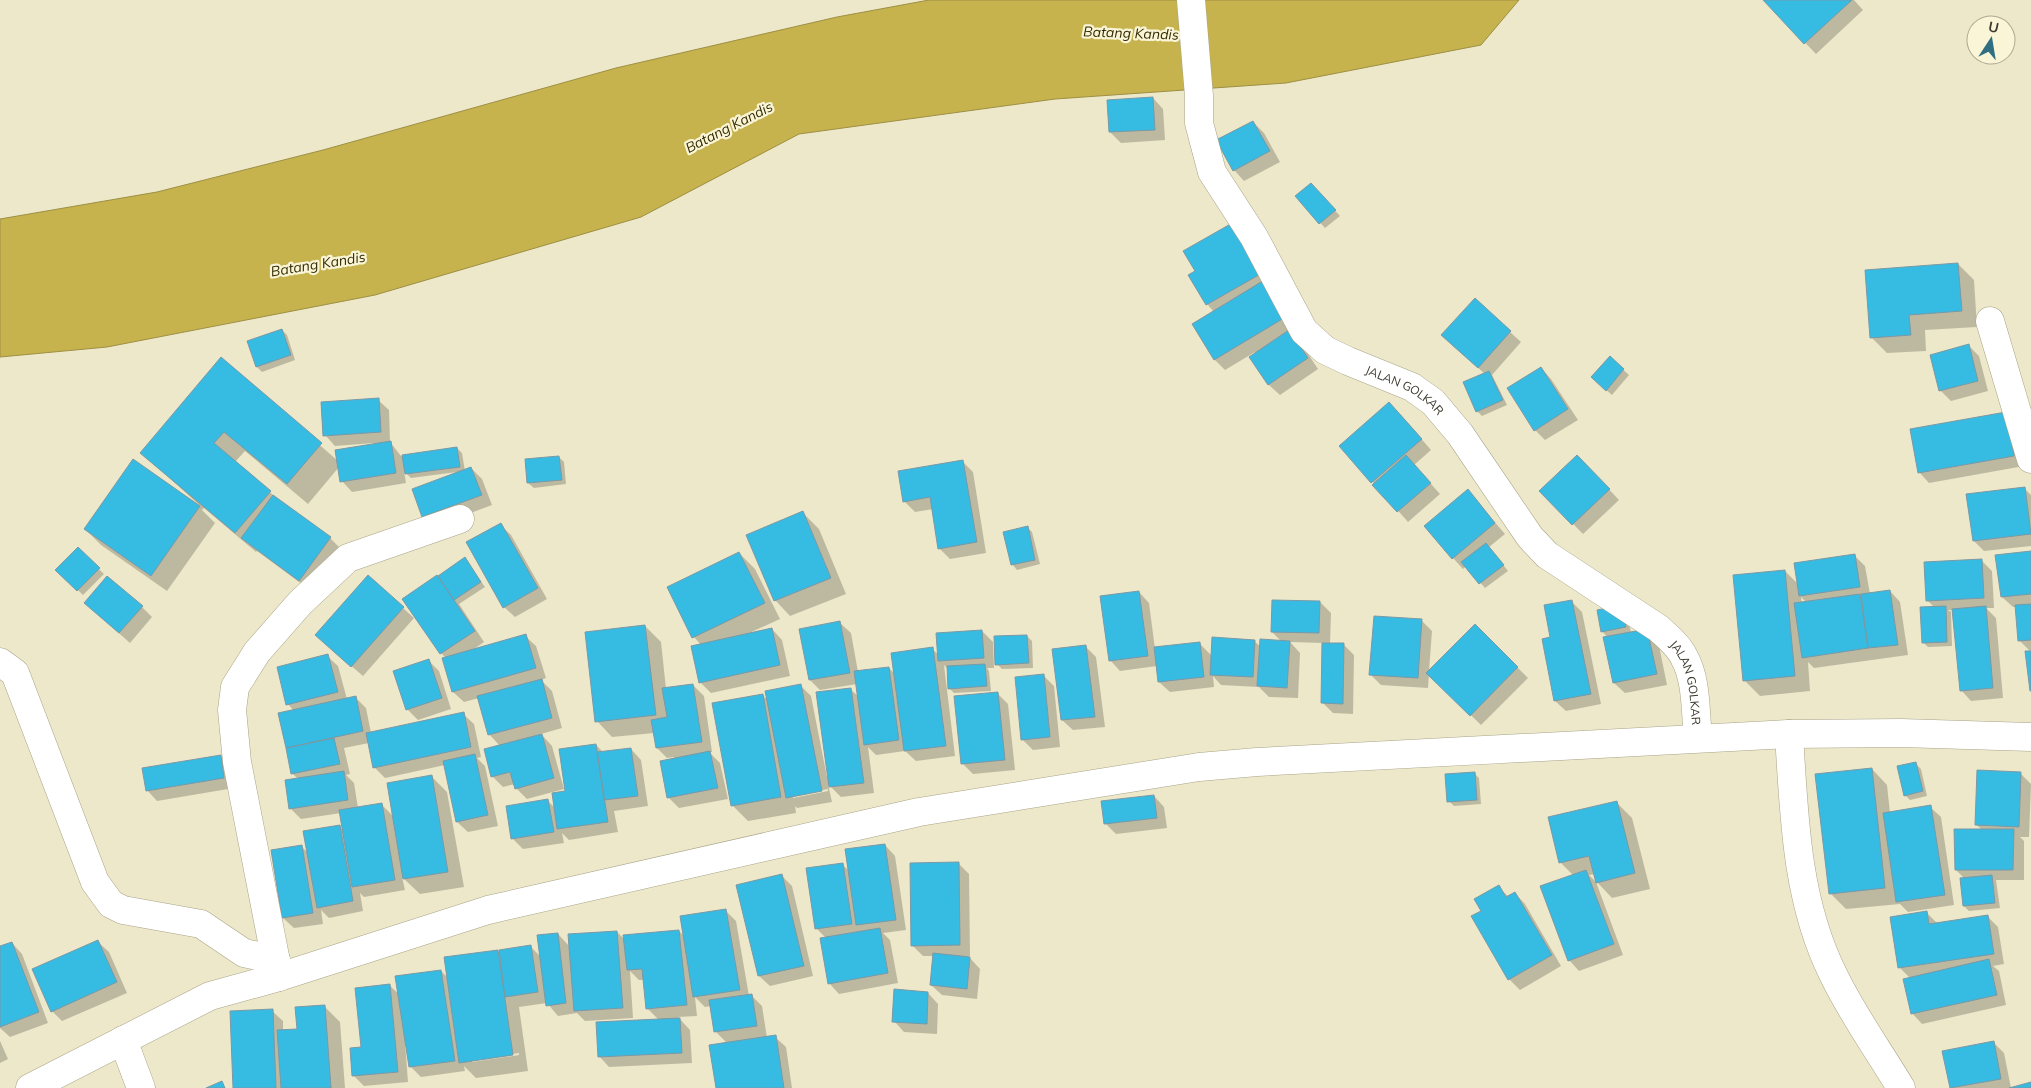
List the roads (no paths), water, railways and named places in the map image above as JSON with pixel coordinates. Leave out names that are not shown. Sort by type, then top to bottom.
[{"type":"street","name":"JALAN GOLKAR","points":[[1190,0],[1200,123],[1212,172],[1254,237],[1304,331],[1325,350],[1412,386],[1433,402],[1460,434],[1530,537],[1547,555],[1658,628],[1672,641],[1684,656],[1691,674],[1698,737]]},
{"type":"street","points":[[1990,321],[2031,459]]},
{"type":"street","points":[[277,968],[238,762],[232,710],[235,687],[257,652],[269,638],[300,603],[348,558],[460,519]]},
{"type":"street","points":[[0,662],[15,673],[95,882],[110,904],[122,910],[201,924],[244,953],[277,968]]},
{"type":"street","points":[[30,1088],[210,996],[277,968],[488,910],[919,812],[1200,767],[1698,737],[1901,733],[2031,737]]},
{"type":"street","points":[[1789,734],[1796,842],[1813,923],[1832,974],[1901,1088]]},
{"type":"street","points":[[123,1040],[142,1088]]},
{"type":"water","name":"Batang Kandis","points":[[929,0],[1519,0],[1481,45],[1286,83],[1055,99],[799,134],[641,217],[375,295],[107,347],[0,357],[0,219],[157,192],[323,150],[616,68],[837,17]]}]
